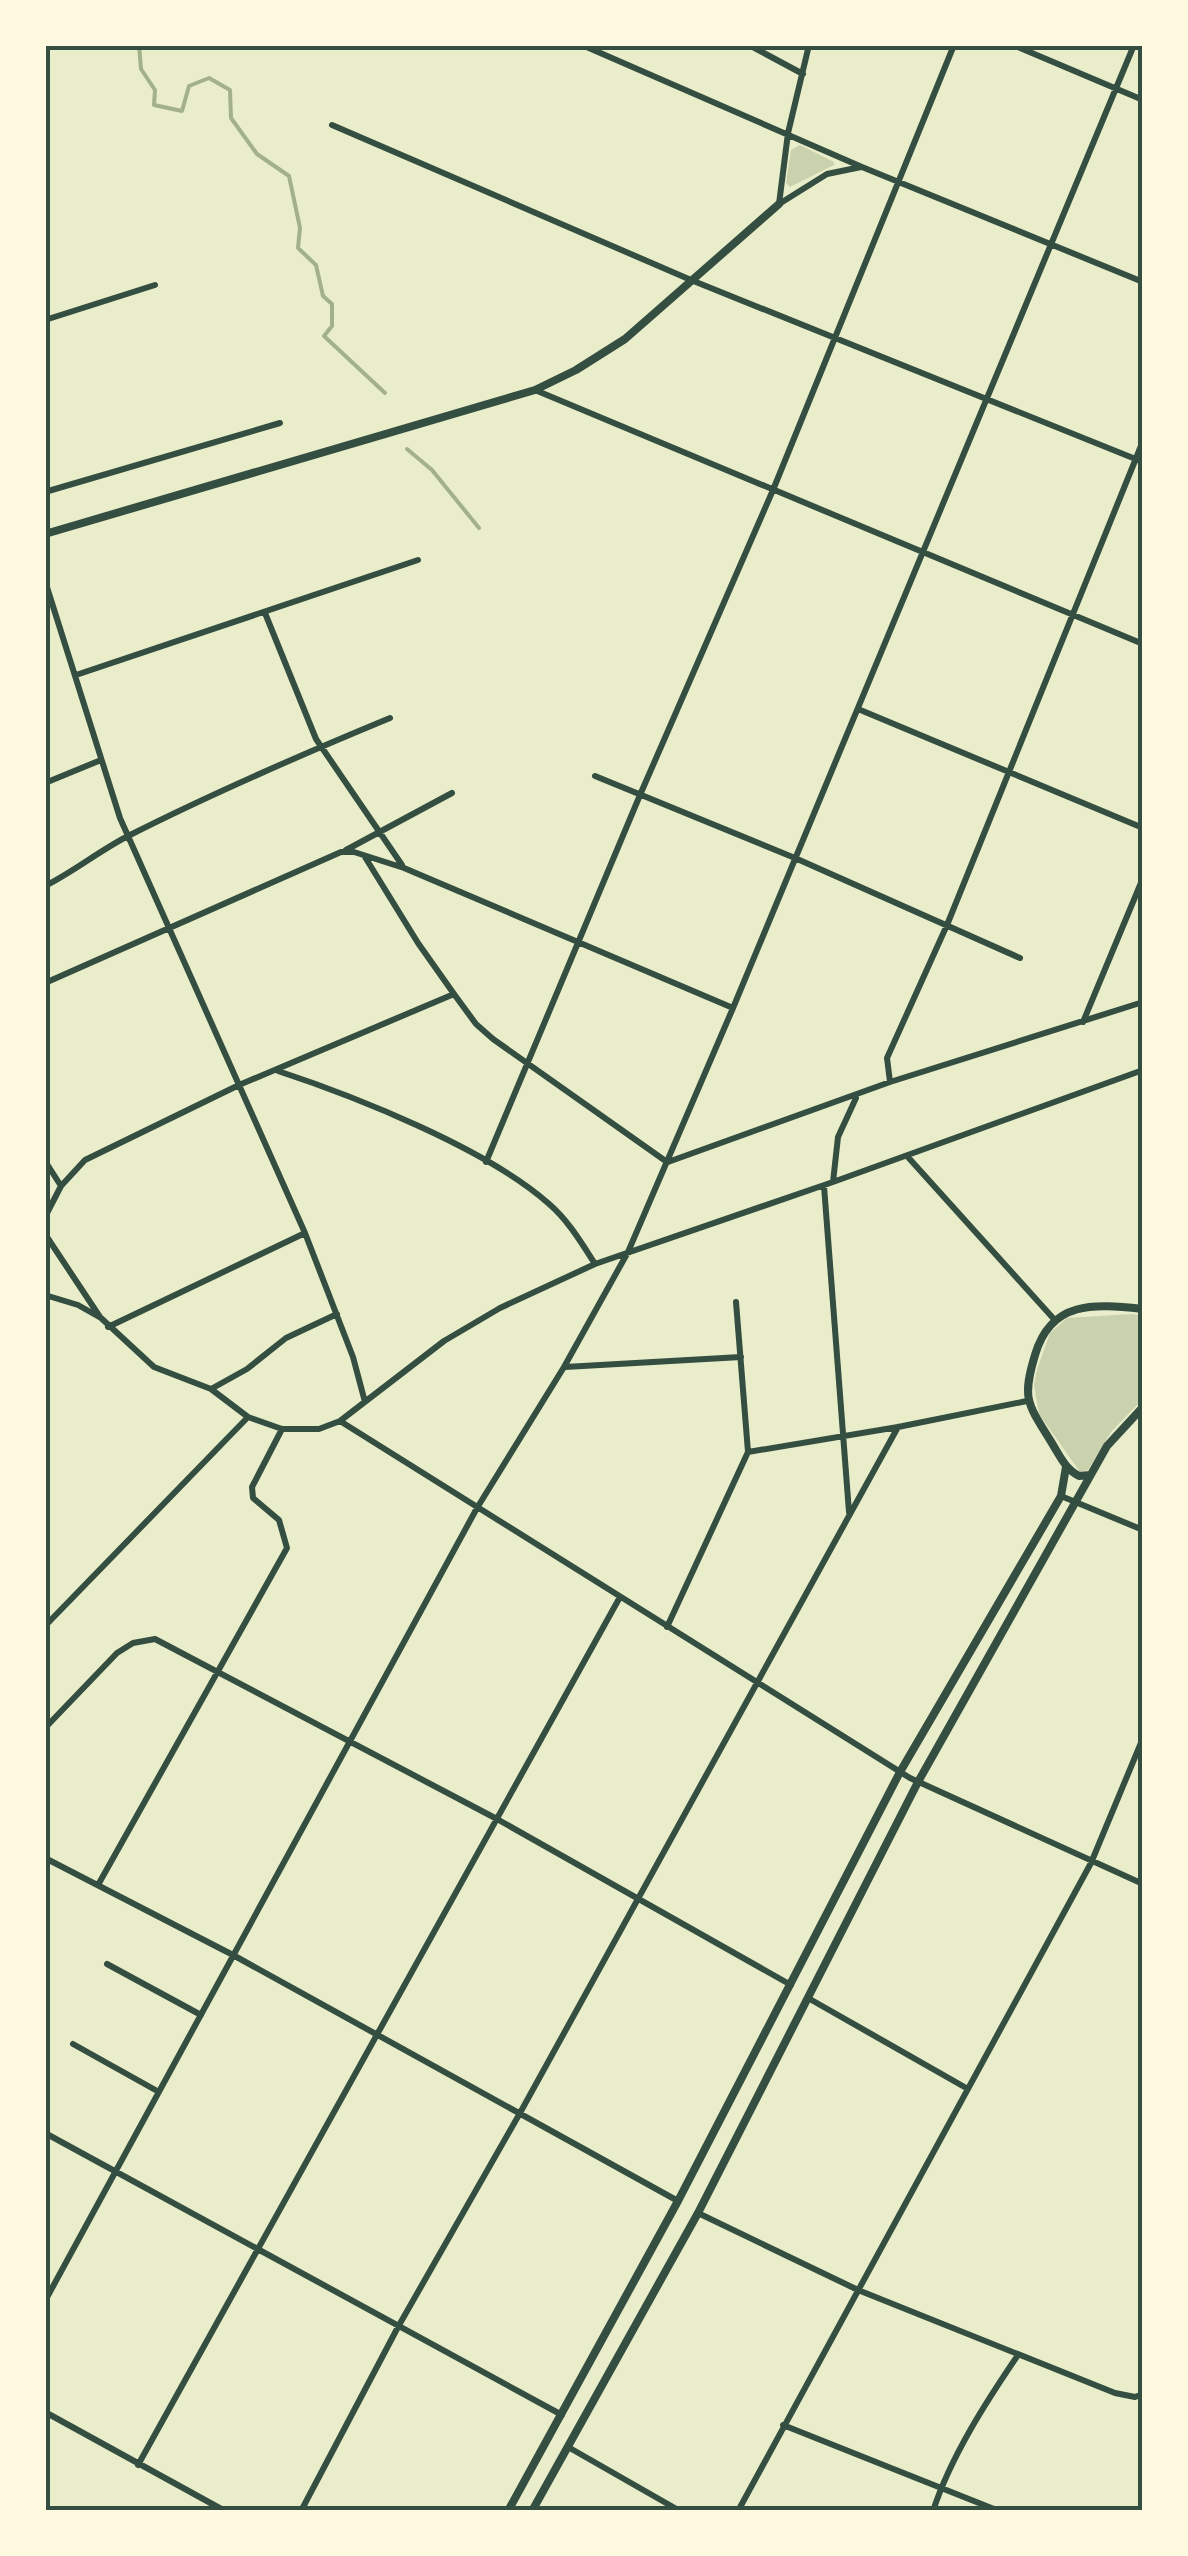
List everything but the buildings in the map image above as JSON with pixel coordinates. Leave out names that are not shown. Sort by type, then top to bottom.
[{"type":"main road","points":[[45,534],[535,390],[625,339],[778,204]]},
{"type":"main road","points":[[1091,1474],[1079,1476],[1066,1467],[1027,1401],[1026,1384],[1040,1336],[1054,1318],[1084,1308],[1143,1309]]},
{"type":"main road","points":[[532,2511],[698,2213],[918,1782],[1091,1474],[1108,1446],[1143,1406]]},
{"type":"main road","points":[[508,2511],[678,2202],[900,1772],[1060,1496],[1066,1467]]},
{"type":"street","points":[[582,45],[862,167],[1143,282]]},
{"type":"street","points":[[749,45],[803,74]]},
{"type":"street","points":[[778,204],[788,133],[809,45]]},
{"type":"street","points":[[486,1162],[773,490],[954,45]]},
{"type":"street","points":[[1013,45],[1143,100]]},
{"type":"street","points":[[45,2301],[477,1508],[628,1252],[1134,45]]},
{"type":"street","points":[[332,124],[691,280],[1139,460]]},
{"type":"street","points":[[778,204],[827,174],[862,167]]},
{"type":"street","points":[[45,320],[154,285]]},
{"type":"street","points":[[535,390],[1143,644]]},
{"type":"street","points":[[45,492],[280,422]]},
{"type":"street","points":[[890,1082],[887,1058],[947,925],[1139,460],[1143,442]]},
{"type":"street","points":[[76,675],[418,560]]},
{"type":"street","points":[[45,581],[128,836],[305,1233],[337,1314],[365,1402]]},
{"type":"street","points":[[265,614],[321,747],[404,868]]},
{"type":"street","points":[[857,709],[1143,828]]},
{"type":"street","points":[[45,886],[128,836],[390,718]]},
{"type":"street","points":[[45,783],[101,760]]},
{"type":"street","points":[[595,776],[795,858],[1020,958]]},
{"type":"street","points":[[45,983],[341,852],[452,793]]},
{"type":"street","points":[[341,852],[404,868],[733,1008]]},
{"type":"street","points":[[364,855],[418,943],[484,1032],[666,1162]]},
{"type":"street","points":[[1082,1024],[1143,878]]},
{"type":"street","points":[[45,1217],[61,1186],[84,1160],[240,1085],[454,994]]},
{"type":"street","points":[[666,1162],[890,1082],[1143,1002]]},
{"type":"street","points":[[45,1234],[108,1327],[154,1368],[211,1389],[248,1417],[282,1429],[319,1429],[340,1421],[444,1341],[500,1308],[595,1264],[1143,1070]]},
{"type":"street","points":[[277,1071],[428,1132],[486,1162],[548,1202],[568,1222],[595,1264]]},
{"type":"street","points":[[833,1182],[838,1137],[856,1096]]},
{"type":"street","points":[[907,1156],[1054,1318]]},
{"type":"street","points":[[45,1161],[61,1186]]},
{"type":"street","points":[[824,1186],[849,1514]]},
{"type":"street","points":[[108,1327],[305,1233]]},
{"type":"street","points":[[45,1295],[78,1305],[101,1318]]},
{"type":"street","points":[[667,1627],[748,1452],[736,1302]]},
{"type":"street","points":[[211,1389],[247,1369],[286,1338],[337,1314]]},
{"type":"street","points":[[564,1366],[741,1357]]},
{"type":"street","points":[[748,1452],[898,1428],[1027,1401]]},
{"type":"street","points":[[45,1626],[248,1417]]},
{"type":"street","points":[[340,1421],[900,1772],[1143,1884]]},
{"type":"street","points":[[301,2511],[398,2327],[898,1428]]},
{"type":"street","points":[[98,1885],[287,1548],[278,1520],[253,1498],[252,1488],[282,1429]]},
{"type":"street","points":[[1060,1496],[1143,1530]]},
{"type":"street","points":[[138,2464],[620,1598]]},
{"type":"street","points":[[45,1728],[116,1653],[133,1643],[156,1640],[497,1818],[792,1986]]},
{"type":"street","points":[[738,2511],[1091,1863],[1143,1738]]},
{"type":"street","points":[[45,1858],[233,1955],[678,2202]]},
{"type":"street","points":[[108,1964],[200,2015]]},
{"type":"street","points":[[808,1998],[968,2089]]},
{"type":"street","points":[[73,2044],[159,2092]]},
{"type":"street","points":[[45,2133],[562,2415]]},
{"type":"street","points":[[698,2213],[858,2290],[1115,2393],[1135,2397],[1143,2394]]},
{"type":"street","points":[[933,2511],[940,2489],[1018,2354]]},
{"type":"street","points":[[45,2412],[225,2511]]},
{"type":"street","points":[[782,2425],[1000,2511]]},
{"type":"street","points":[[568,2447],[680,2511]]},
{"type":"green space","points":[[800,145],[834,165],[790,187],[786,183],[791,150]]},
{"type":"green space","points":[[1143,1316],[1143,1399],[1111,1432],[1088,1470],[1080,1472],[1039,1414],[1034,1385],[1037,1370],[1050,1333],[1067,1318]]},
{"type":"waterway","points":[[139,45],[141,69],[155,90],[154,105],[182,111],[189,86],[209,78],[230,90],[231,118],[257,154],[289,176],[300,228],[298,248],[316,265],[323,296],[332,304],[332,326],[324,336],[385,393]]},
{"type":"waterway","points":[[407,449],[432,470],[479,528]]}]
